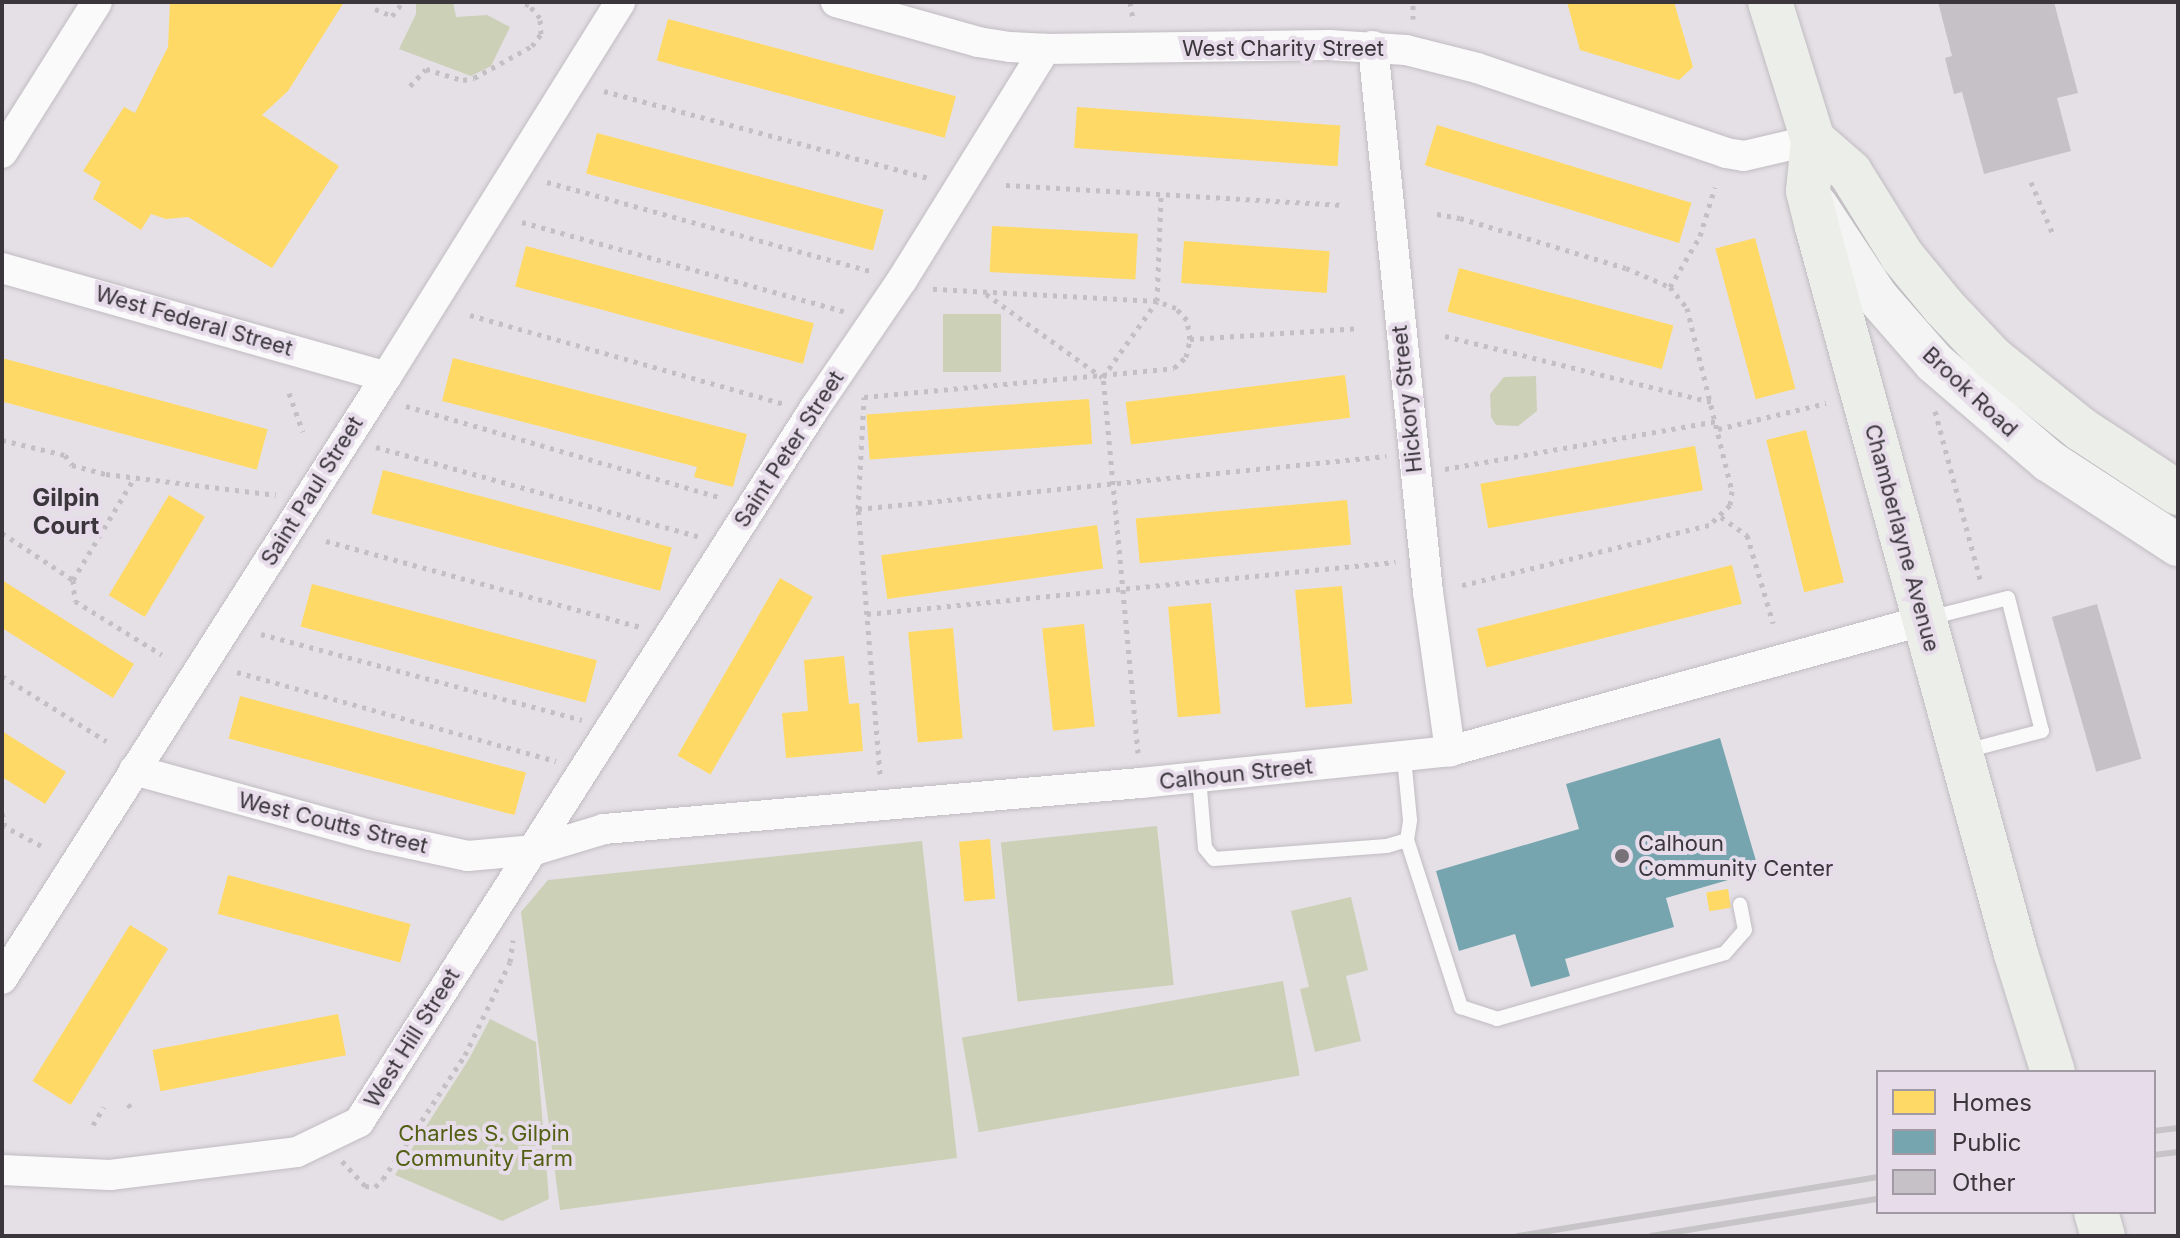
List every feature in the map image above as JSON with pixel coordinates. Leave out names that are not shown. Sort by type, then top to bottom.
[{"type":"main road","name":"Chamberlayne Avenue","points":[[1770,2],[1813,140],[1808,191],[2016,954],[2052,1070]]},
{"type":"main road","name":"Brook Road","points":[[1813,140],[1850,172],[1902,256],[1992,358],[2082,430],[2178,493]]},
{"type":"main road","name":"Brook Road","points":[[1808,191],[1858,270],[1935,363],[2049,461],[2178,545]]},
{"type":"main road","points":[[2097,1214],[2103,1236]]},
{"type":"street","points":[[2,153],[97,2]]},
{"type":"street","name":"Saint Paul Street","points":[[2,979],[386,377],[620,2]]},
{"type":"street","name":"West Charity Street","points":[[836,2],[978,42],[1045,49],[1373,46],[1469,66],[1726,153],[1744,156],[1813,140]]},
{"type":"street","name":"Hickory Street","points":[[1373,46],[1428,592],[1450,751]]},
{"type":"street","name":"Saint Peter Street","points":[[535,850],[807,419],[902,280],[1045,49]]},
{"type":"street","name":"West Federal Street","points":[[2,268],[386,377]]},
{"type":"street","name":"Calhoun Street","points":[[535,850],[604,829],[1199,777],[1450,751],[1924,620]]},
{"type":"street","name":"West Coutts Street","points":[[134,770],[370,835],[468,856],[535,850]]},
{"type":"street","name":"West Hill Street","points":[[2,1170],[110,1175],[297,1152],[359,1122],[535,850]]},
{"type":"lane","points":[[1924,620],[2008,598],[2042,731],[1961,752]]},
{"type":"lane","points":[[1404,758],[1410,820],[1407,840],[1461,1007],[1497,1019],[1725,953],[1745,930],[1740,904]]},
{"type":"lane","points":[[1199,777],[1205,848],[1214,859],[1387,846],[1407,840]]},
{"type":"path","points":[[375,9],[392,16],[403,2]]},
{"type":"path","points":[[410,86],[426,69],[463,80],[474,78],[532,46],[541,34],[540,18],[529,5],[520,2]]},
{"type":"path","points":[[1130,2],[1133,19]]},
{"type":"path","points":[[1413,2],[1413,19]]},
{"type":"path","points":[[604,91],[930,178]]},
{"type":"path","points":[[547,182],[870,271]]},
{"type":"path","points":[[2031,182],[2052,232]]},
{"type":"path","points":[[1006,185],[1161,197],[1343,205]]},
{"type":"path","points":[[1670,287],[1700,236],[1715,187]]},
{"type":"path","points":[[1139,755],[1103,377],[1157,301],[1161,197]]},
{"type":"path","points":[[1437,214],[1460,218],[1626,268],[1670,287],[1687,308],[1732,491],[1730,505],[1721,517],[1709,525],[1473,583]]},
{"type":"path","points":[[522,222],[844,311]]},
{"type":"path","points":[[883,805],[858,509],[864,397],[1174,368],[1186,357],[1190,339],[1187,320],[1176,308],[1157,301],[931,289]]},
{"type":"path","points":[[985,293],[1103,377]]},
{"type":"path","points":[[470,315],[786,404]]},
{"type":"path","points":[[1190,339],[1358,328]]},
{"type":"path","points":[[1445,336],[1711,402]]},
{"type":"path","points":[[289,393],[303,432]]},
{"type":"path","points":[[1718,429],[1824,404]]},
{"type":"path","points":[[406,406],[727,499]]},
{"type":"path","points":[[1934,409],[1976,566]]},
{"type":"path","points":[[1457,467],[1716,421]]},
{"type":"path","points":[[345,437],[703,538]]},
{"type":"path","points":[[2,440],[65,455],[72,465],[135,477],[308,499]]},
{"type":"path","points":[[858,509],[1370,457]]},
{"type":"path","points":[[135,477],[73,580],[75,601],[162,655]]},
{"type":"path","points":[[1721,517],[1747,535],[1773,623]]},
{"type":"path","points":[[2,533],[73,580]]},
{"type":"path","points":[[326,541],[645,629]]},
{"type":"path","points":[[867,614],[1378,564]]},
{"type":"path","points":[[261,634],[587,721]]},
{"type":"path","points":[[237,672],[561,762]]},
{"type":"path","points":[[2,676],[106,741]]},
{"type":"path","points":[[2,813],[4,825],[42,846]]},
{"type":"path","points":[[338,1156],[365,1186],[375,1187],[383,1179],[465,1055],[510,962],[514,937]]},
{"type":"path","points":[[128,1104],[134,1112]]},
{"type":"path","points":[[93,1125],[104,1107]]},
{"type":"green space","points":[[416,2],[453,2],[456,17],[487,15],[510,27],[491,66],[471,76],[399,49],[416,14]]},
{"type":"green space","points":[[943,314],[1001,314],[1001,372],[943,372]]},
{"type":"green space","points":[[1536,376],[1537,411],[1518,426],[1496,425],[1491,417],[1490,394],[1504,377]]},
{"type":"green space","points":[[1157,826],[1174,985],[1018,1002],[1001,842]]},
{"type":"green space","points":[[922,841],[957,1158],[560,1210],[521,912],[548,880]]},
{"type":"green space","points":[[1351,897],[1368,970],[1346,976],[1361,1041],[1315,1052],[1300,989],[1309,987],[1291,911]]},
{"type":"green space","points":[[1283,981],[1300,1076],[979,1132],[962,1038]]},
{"type":"green space","name":"Charles S. Gilpin Community Farm","points":[[490,1019],[536,1042],[549,1199],[502,1221],[395,1175],[469,1059]]},
{"type":"building: Homes","points":[[170,2],[344,2],[288,91],[262,115],[339,166],[272,268],[188,217],[166,219],[151,214],[141,230],[93,199],[101,182],[83,171],[124,107],[135,113],[168,47]]},
{"type":"building: Homes","points":[[1567,2],[1674,2],[1693,67],[1679,80],[1580,50]]},
{"type":"building: Homes","points":[[668,19],[956,96],[945,138],[657,61]]},
{"type":"building: Homes","points":[[1077,107],[1340,125],[1337,166],[1074,148]]},
{"type":"building: Homes","points":[[1437,125],[1691,203],[1679,243],[1425,165]]},
{"type":"building: Homes","points":[[597,133],[884,210],[873,250],[586,174]]},
{"type":"building: Homes","points":[[992,226],[1138,234],[1135,280],[990,272]]},
{"type":"building: Homes","points":[[1755,238],[1795,389],[1756,399],[1715,249]]},
{"type":"building: Homes","points":[[1184,241],[1330,251],[1327,293],[1181,283]]},
{"type":"building: Homes","points":[[526,246],[814,323],[803,364],[515,287]]},
{"type":"building: Homes","points":[[1459,268],[1673,325],[1662,369],[1447,311]]},
{"type":"building: Homes","points":[[2,358],[268,429],[257,470],[2,401]]},
{"type":"building: Homes","points":[[453,358],[747,434],[733,487],[694,477],[697,467],[442,401]]},
{"type":"building: Homes","points":[[1345,375],[1350,418],[1131,445],[1126,402]]},
{"type":"building: Homes","points":[[1089,399],[1092,444],[870,459],[867,415]]},
{"type":"building: Homes","points":[[1806,430],[1844,582],[1804,592],[1766,440]]},
{"type":"building: Homes","points":[[1695,446],[1703,490],[1488,528],[1480,484]]},
{"type":"building: Homes","points":[[383,470],[672,547],[660,591],[371,513]]},
{"type":"building: Homes","points":[[169,495],[205,517],[145,617],[109,595]]},
{"type":"building: Homes","points":[[1347,500],[1351,545],[1140,563],[1136,518]]},
{"type":"building: Homes","points":[[1097,525],[1103,569],[887,599],[881,555]]},
{"type":"building: Homes","points":[[1732,565],[1742,604],[1486,667],[1477,629]]},
{"type":"building: Homes","points":[[780,578],[813,597],[710,775],[678,756]]},
{"type":"building: Homes","points":[[2,580],[134,664],[113,698],[2,628]]},
{"type":"building: Homes","points":[[312,584],[597,660],[586,703],[301,627]]},
{"type":"building: Homes","points":[[1342,586],[1352,704],[1305,708],[1295,590]]},
{"type":"building: Homes","points":[[1211,603],[1221,714],[1178,717],[1168,607]]},
{"type":"building: Homes","points":[[1084,624],[1095,726],[1053,731],[1042,628]]},
{"type":"building: Homes","points":[[953,628],[963,739],[918,742],[908,632]]},
{"type":"building: Homes","points":[[844,656],[849,704],[859,703],[863,751],[786,758],[782,713],[808,711],[804,660]]},
{"type":"building: Homes","points":[[240,696],[526,773],[515,815],[229,739]]},
{"type":"building: Homes","points":[[2,731],[66,772],[45,804],[2,777]]},
{"type":"building: Homes","points":[[990,839],[995,899],[964,901],[959,842]]},
{"type":"building: Homes","points":[[228,875],[411,924],[400,963],[218,914]]},
{"type":"building: Homes","points":[[1728,889],[1731,908],[1709,911],[1706,892]]},
{"type":"building: Homes","points":[[130,925],[168,949],[71,1105],[32,1081]]},
{"type":"building: Homes","points":[[338,1014],[346,1055],[160,1091],[152,1050]]},
{"type":"building: Public","name":"Calhoun Community Center","points":[[1720,738],[1759,871],[1666,898],[1674,927],[1565,959],[1570,976],[1531,987],[1515,934],[1459,951],[1436,871],[1579,829],[1566,784]]},
{"type":"building: Other","points":[[1938,2],[2054,2],[2078,93],[2057,98],[2071,151],[1984,174],[1962,92],[1954,94],[1945,58],[1952,56]]},
{"type":"building: Other","points":[[2097,604],[2141,759],[2096,772],[2052,617]]},
{"type":"railway","points":[[2156,1131],[2178,1128]]},
{"type":"railway","points":[[2156,1155],[2178,1152]]},
{"type":"railway","points":[[1518,1236],[1876,1177]]},
{"type":"railway","points":[[1651,1236],[1876,1199]]},
{"type":"place","name":"Calhoun Community Center","points":[[1622,856]]},
{"type":"district","name":"Gilpin Court","points":[[66,512]]}]
